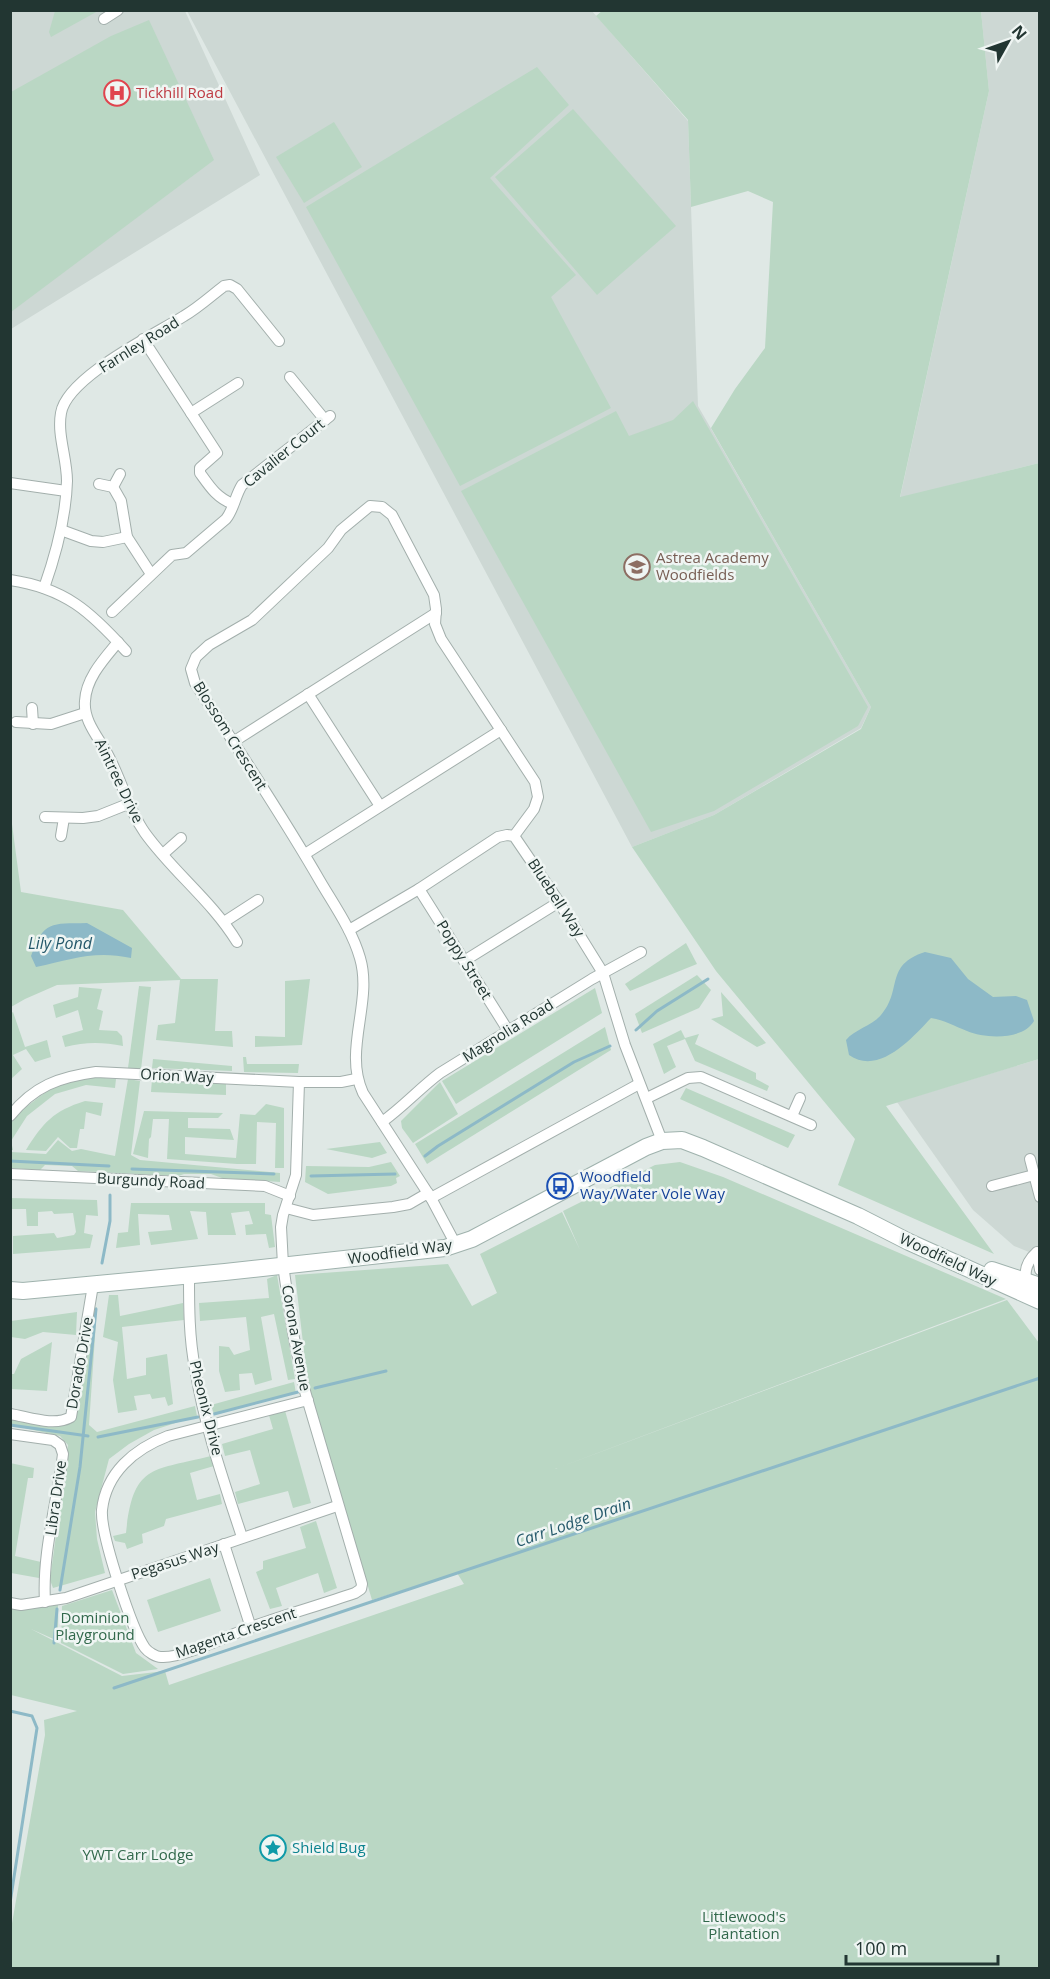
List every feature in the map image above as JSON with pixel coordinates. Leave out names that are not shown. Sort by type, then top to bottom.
[{"type":"street","points":[[104,19],[118,10]]},
{"type":"street","name":"Farnley Road","points":[[44,588],[61,530],[66,491],[60,425],[61,411],[66,399],[74,390],[110,360],[186,315],[224,286],[230,285],[237,289],[279,341]]},
{"type":"street","points":[[143,339],[165,377],[217,453],[200,468],[200,473],[221,500],[233,504]]},
{"type":"street","name":"Cavalier Court","points":[[112,612],[172,555],[186,553],[226,519],[242,485],[327,418],[290,377]]},
{"type":"street","points":[[191,413],[238,383]]},
{"type":"street","points":[[113,487],[120,474]]},
{"type":"street","points":[[10,483],[66,491]]},
{"type":"street","points":[[99,484],[113,487],[121,501],[127,537],[151,574]]},
{"type":"street","name":"Blossom Crescent","points":[[356,1079],[355,1063],[364,982],[360,958],[349,930],[305,854],[195,683],[191,669],[196,657],[210,645],[260,614],[328,548],[341,530],[370,506],[382,507],[392,515],[434,595],[435,624],[441,639],[535,782],[538,797],[534,809],[514,836]]},
{"type":"street","points":[[61,530],[91,541],[103,542],[127,537]]},
{"type":"street","points":[[10,580],[44,588],[81,607],[101,623],[126,651]]},
{"type":"street","points":[[233,742],[436,613]]},
{"type":"street","points":[[16,722],[51,724],[85,713],[86,689],[103,660],[118,642]]},
{"type":"street","points":[[308,694],[380,806]]},
{"type":"street","points":[[32,708],[33,724]]},
{"type":"street","name":"Aintree Drive","points":[[85,713],[108,755],[128,804],[147,835],[224,922],[237,942]]},
{"type":"street","points":[[305,854],[501,730]]},
{"type":"street","points":[[45,818],[98,816],[128,804]]},
{"type":"street","points":[[61,836],[64,818]]},
{"type":"street","points":[[349,930],[419,889],[498,837],[514,836]]},
{"type":"street","name":"Bluebell Way","points":[[514,836],[603,973],[639,1084],[647,1098],[662,1141]]},
{"type":"street","points":[[163,854],[181,838]]},
{"type":"street","name":"Poppy Street","points":[[419,889],[509,1032]]},
{"type":"street","points":[[224,922],[258,900]]},
{"type":"street","points":[[464,961],[559,902]]},
{"type":"street","name":"Magnolia Road","points":[[382,1122],[401,1109],[441,1072],[641,952]]},
{"type":"street","name":"Orion Way","points":[[10,1116],[20,1104],[46,1086],[66,1076],[96,1072],[299,1082],[341,1082],[356,1079]]},
{"type":"street","points":[[647,1098],[688,1078],[701,1077],[812,1125]]},
{"type":"street","points":[[356,1079],[430,1196],[456,1245]]},
{"type":"street","name":"Corona Avenue","points":[[299,1082],[296,1175],[281,1227],[283,1265],[293,1333],[308,1400],[362,1588]]},
{"type":"street","points":[[286,1208],[312,1215],[409,1204],[430,1196],[639,1084]]},
{"type":"street","points":[[792,1116],[800,1098]]},
{"type":"street","name":"Woodfield Way","points":[[10,1290],[23,1291],[189,1276],[424,1251],[456,1245],[472,1239],[646,1146],[662,1141],[682,1140],[858,1216],[1033,1284],[1030,1291],[1040,1301]]},
{"type":"street","points":[[992,1186],[1034,1166],[1040,1197]]},
{"type":"street","name":"Burgundy Road","points":[[10,1174],[265,1186],[290,1196]]},
{"type":"street","name":"Woodfield Way","points":[[858,1216],[909,1242],[1040,1301]]},
{"type":"street","points":[[1033,1284],[1025,1274],[1026,1265],[1038,1250]]},
{"type":"street","points":[[1038,1250],[1040,1270]]},
{"type":"street","name":"Pheonix Drive","points":[[189,1276],[189,1314],[194,1366],[208,1425],[242,1537]]},
{"type":"street","name":"Dorado Drive","points":[[10,1414],[53,1422],[63,1421],[70,1417],[93,1285]]},
{"type":"street","name":"Magenta Crescent","points":[[308,1400],[208,1425],[150,1443],[132,1455],[118,1469],[110,1483],[102,1512],[104,1533],[118,1580],[146,1650],[160,1658],[182,1654],[250,1628],[355,1593],[362,1588]]},
{"type":"street","name":"Libra Drive","points":[[10,1434],[53,1440],[60,1445],[63,1454],[45,1575],[45,1602]]},
{"type":"street","name":"Pegasus Way","points":[[10,1603],[21,1605],[66,1598],[338,1506]]},
{"type":"street","points":[[224,1544],[250,1628]]},
{"type":"shaded area","name":"Tickhill Road","points":[[11,11],[185,11],[260,175],[11,329]]},
{"type":"shaded area","name":"Astrea Academy Woodfields","points":[[187,11],[592,11],[688,121],[698,406],[871,707],[861,728],[714,815],[632,847]]},
{"type":"shaded area","points":[[981,11],[1039,11],[1039,463],[900,498],[989,91]]},
{"type":"shaded area","points":[[1039,1059],[1039,1256],[1014,1246],[973,1210],[897,1102]]},
{"type":"green space","points":[[55,10],[98,11],[51,37],[49,32]]},
{"type":"green space","points":[[603,10],[981,11],[989,91],[900,497],[1039,463],[1039,1059],[886,1106],[994,1254],[838,1185],[855,1139],[716,971],[632,847],[714,815],[861,729],[871,707],[711,428],[735,389],[765,348],[773,202],[748,191],[691,207],[688,120],[596,16]]},
{"type":"green space","name":"Tickhill Road","points":[[149,20],[214,160],[11,312],[11,92],[111,36]]},
{"type":"green space","points":[[537,67],[569,105],[490,178],[576,275],[551,297],[611,408],[460,486],[306,207]]},
{"type":"green space","points":[[573,109],[676,226],[597,295],[495,177]]},
{"type":"green space","points":[[334,122],[362,167],[304,203],[276,157]]},
{"type":"green space","points":[[693,401],[868,707],[858,726],[714,811],[651,832],[461,491],[616,411],[629,436],[673,420]]},
{"type":"green space","points":[[10,809],[21,892],[123,910],[181,979],[218,979],[215,1031],[232,1031],[233,1047],[156,1040],[158,1025],[175,1023],[180,980],[57,985],[11,1007]]},
{"type":"green space","points":[[686,943],[697,964],[630,991],[625,984]]},
{"type":"green space","points":[[697,975],[711,990],[699,1008],[642,1033],[635,1014]]},
{"type":"green space","points":[[310,979],[302,1045],[255,1047],[255,1036],[285,1037],[285,981]]},
{"type":"green space","points":[[139,986],[151,987],[141,1069],[128,1068]]},
{"type":"green space","points":[[79,987],[102,989],[97,1009],[103,1011],[99,1030],[117,1031],[122,1036],[123,1046],[94,1043],[65,1047],[62,1036],[83,1030],[78,1010],[56,1018],[53,1005],[78,997]]},
{"type":"green space","points":[[595,988],[602,1013],[456,1104],[442,1081]]},
{"type":"green space","points":[[721,992],[766,1043],[757,1047],[711,1019],[723,1016]]},
{"type":"green space","points":[[13,1012],[25,1047],[47,1040],[51,1057],[35,1062],[26,1049],[13,1055],[22,1069],[11,1079],[10,1014]]},
{"type":"green space","points":[[605,1027],[611,1050],[427,1164],[415,1144]]},
{"type":"green space","points":[[681,1030],[685,1038],[699,1034],[695,1044],[756,1073],[756,1079],[769,1086],[767,1091],[695,1061],[685,1039],[667,1046],[676,1067],[664,1074],[653,1044]]},
{"type":"green space","points":[[243,1057],[246,1057],[247,1064],[299,1064],[298,1073],[244,1072]]},
{"type":"green space","points":[[153,1059],[232,1066],[232,1071],[152,1068]]},
{"type":"green space","points":[[93,1077],[116,1079],[115,1088],[86,1085],[55,1094],[27,1116],[11,1141],[13,1150],[11,1150],[10,1125],[17,1114],[51,1088],[69,1081]]},
{"type":"green space","points":[[128,1079],[140,1081],[131,1155],[140,1160],[280,1173],[280,1182],[222,1178],[211,1174],[178,1176],[78,1171],[72,1166],[45,1165],[40,1170],[11,1168],[11,1152],[46,1154],[58,1140],[72,1151],[81,1149],[115,1156]]},
{"type":"green space","points":[[152,1079],[226,1082],[226,1095],[151,1092]]},
{"type":"green space","points":[[440,1082],[458,1114],[413,1143],[402,1128],[401,1121]]},
{"type":"green space","points":[[686,1088],[795,1135],[788,1148],[680,1099]]},
{"type":"green space","points":[[85,1101],[103,1103],[101,1116],[86,1112],[84,1129],[80,1129],[77,1148],[70,1148],[58,1137],[46,1151],[26,1150],[50,1119],[65,1109]]},
{"type":"green space","points":[[266,1104],[284,1108],[284,1168],[275,1168],[276,1123],[257,1122],[256,1164],[167,1159],[169,1119],[153,1119],[148,1158],[133,1154],[144,1111],[223,1113],[218,1118],[188,1118],[188,1128],[230,1129],[234,1140],[185,1137],[185,1154],[236,1158],[240,1114],[255,1115]]},
{"type":"green space","points":[[380,1142],[387,1153],[372,1158],[326,1149]]},
{"type":"green space","points":[[391,1162],[400,1176],[396,1178],[397,1183],[391,1186],[328,1194],[305,1182],[306,1166],[369,1167]]},
{"type":"green space","points":[[680,1162],[723,1177],[1006,1299],[555,1469],[1007,1300],[1039,1343],[1039,1968],[11,1968],[11,1929],[45,1735],[44,1720],[77,1711],[11,1695],[11,1604],[58,1601],[58,1641],[31,1629],[122,1676],[165,1671],[169,1685],[464,1584],[457,1573],[372,1600],[308,1385],[295,1275],[448,1264],[472,1306],[497,1293],[480,1254],[562,1212],[580,1250],[563,1211],[655,1165]]},
{"type":"green space","points":[[10,1198],[97,1200],[98,1216],[86,1215],[84,1233],[93,1235],[90,1248],[13,1254],[13,1236],[54,1233],[57,1238],[74,1235],[76,1232],[73,1213],[38,1212],[38,1226],[27,1226],[26,1209],[11,1209]]},
{"type":"green space","points":[[131,1203],[265,1203],[265,1214],[271,1215],[275,1247],[269,1248],[266,1234],[246,1235],[245,1225],[253,1224],[249,1211],[231,1213],[236,1235],[208,1235],[206,1212],[190,1211],[198,1239],[151,1245],[148,1232],[172,1230],[169,1215],[138,1214],[140,1245],[116,1248],[118,1233],[128,1232]]},
{"type":"green space","points":[[277,1275],[295,1379],[288,1380],[274,1314],[261,1317],[272,1380],[255,1385],[252,1373],[239,1374],[240,1390],[225,1392],[219,1371],[219,1346],[229,1347],[234,1355],[250,1350],[246,1317],[200,1321],[199,1303],[269,1298],[267,1279]]},
{"type":"green space","points":[[109,1295],[118,1295],[120,1316],[183,1303],[184,1320],[122,1327],[127,1379],[146,1375],[146,1358],[167,1354],[173,1404],[168,1406],[165,1397],[152,1399],[150,1394],[134,1396],[137,1410],[118,1413],[113,1380],[118,1342],[103,1337]]},
{"type":"green space","points":[[97,1307],[89,1425],[97,1432],[195,1406],[197,1416],[154,1430],[109,1459],[95,1512],[97,1539],[105,1573],[53,1588],[50,1580],[68,1445],[60,1436],[11,1425],[11,1415],[73,1420],[93,1309]]},
{"type":"green space","points":[[77,1312],[76,1335],[43,1332],[25,1339],[11,1337],[11,1321]]},
{"type":"green space","points":[[52,1342],[47,1391],[11,1389],[11,1374],[14,1374],[21,1359]]},
{"type":"green space","points":[[294,1382],[296,1393],[214,1414],[211,1405]]},
{"type":"green space","points":[[284,1407],[311,1503],[293,1508],[288,1491],[238,1504],[235,1492],[260,1484],[250,1450],[225,1456],[222,1444],[273,1429],[268,1412]]},
{"type":"green space","points":[[211,1456],[214,1466],[190,1473],[197,1500],[220,1494],[222,1504],[166,1519],[164,1526],[142,1534],[143,1543],[127,1549],[125,1543],[115,1541],[113,1536],[126,1533],[134,1494],[149,1474],[160,1468]]},
{"type":"green space","points":[[10,1463],[34,1468],[33,1478],[28,1478],[15,1556],[41,1562],[39,1578],[11,1573]]},
{"type":"green space","points":[[316,1521],[337,1588],[324,1593],[318,1573],[276,1588],[282,1606],[270,1609],[256,1572],[263,1569],[263,1561],[306,1548],[300,1527]]},
{"type":"green space","points":[[210,1578],[221,1611],[158,1632],[147,1600]]},
{"type":"green space","name":"Dominion Playground","points":[[112,1590],[136,1653],[158,1669],[123,1674],[61,1643],[62,1606]]},
{"type":"water","name":"Lily Pond","points":[[87,923],[132,948],[131,958],[95,955],[36,967],[31,956],[45,930],[57,924]]},
{"type":"water","points":[[925,952],[951,958],[968,979],[993,997],[1016,996],[1027,1000],[1034,1021],[1022,1032],[994,1036],[975,1034],[931,1018],[905,1044],[883,1058],[872,1061],[860,1060],[849,1055],[846,1040],[881,1015],[888,1006],[899,971],[912,957]]},
{"type":"waterway","points":[[636,1030],[657,1011],[708,979]]},
{"type":"waterway","points":[[425,1156],[574,1062],[610,1046]]},
{"type":"waterway","points":[[10,1161],[109,1166]]},
{"type":"waterway","points":[[132,1169],[274,1174]]},
{"type":"waterway","points":[[311,1176],[395,1174]]},
{"type":"waterway","points":[[102,1263],[110,1221],[110,1195]]},
{"type":"waterway","points":[[60,1590],[80,1467],[96,1309]]},
{"type":"waterway","points":[[315,1388],[386,1371]]},
{"type":"waterway","name":"Carr Lodge Drain","points":[[114,1688],[1040,1378]]},
{"type":"waterway","points":[[214,1414],[298,1392]]},
{"type":"waterway","points":[[98,1437],[198,1417]]},
{"type":"waterway","points":[[10,1425],[88,1436]]},
{"type":"waterway","points":[[54,1643],[57,1609]]},
{"type":"waterway","points":[[10,1711],[32,1716],[37,1728],[10,1903]]},
{"type":"place","name":"Tickhill Road","points":[[117,93]]},
{"type":"place","name":"Astrea Academy Woodfields","points":[[637,567]]},
{"type":"place","name":"Woodfield Way/Water Vole Way","points":[[560,1186]]},
{"type":"place","name":"Shield Bug","points":[[273,1848]]},
{"type":"park label","name":"YWT Carr Lodge","points":[[138,1855]]},
{"type":"park label","name":"Littlewood's Plantation","points":[[744,1926]]}]
